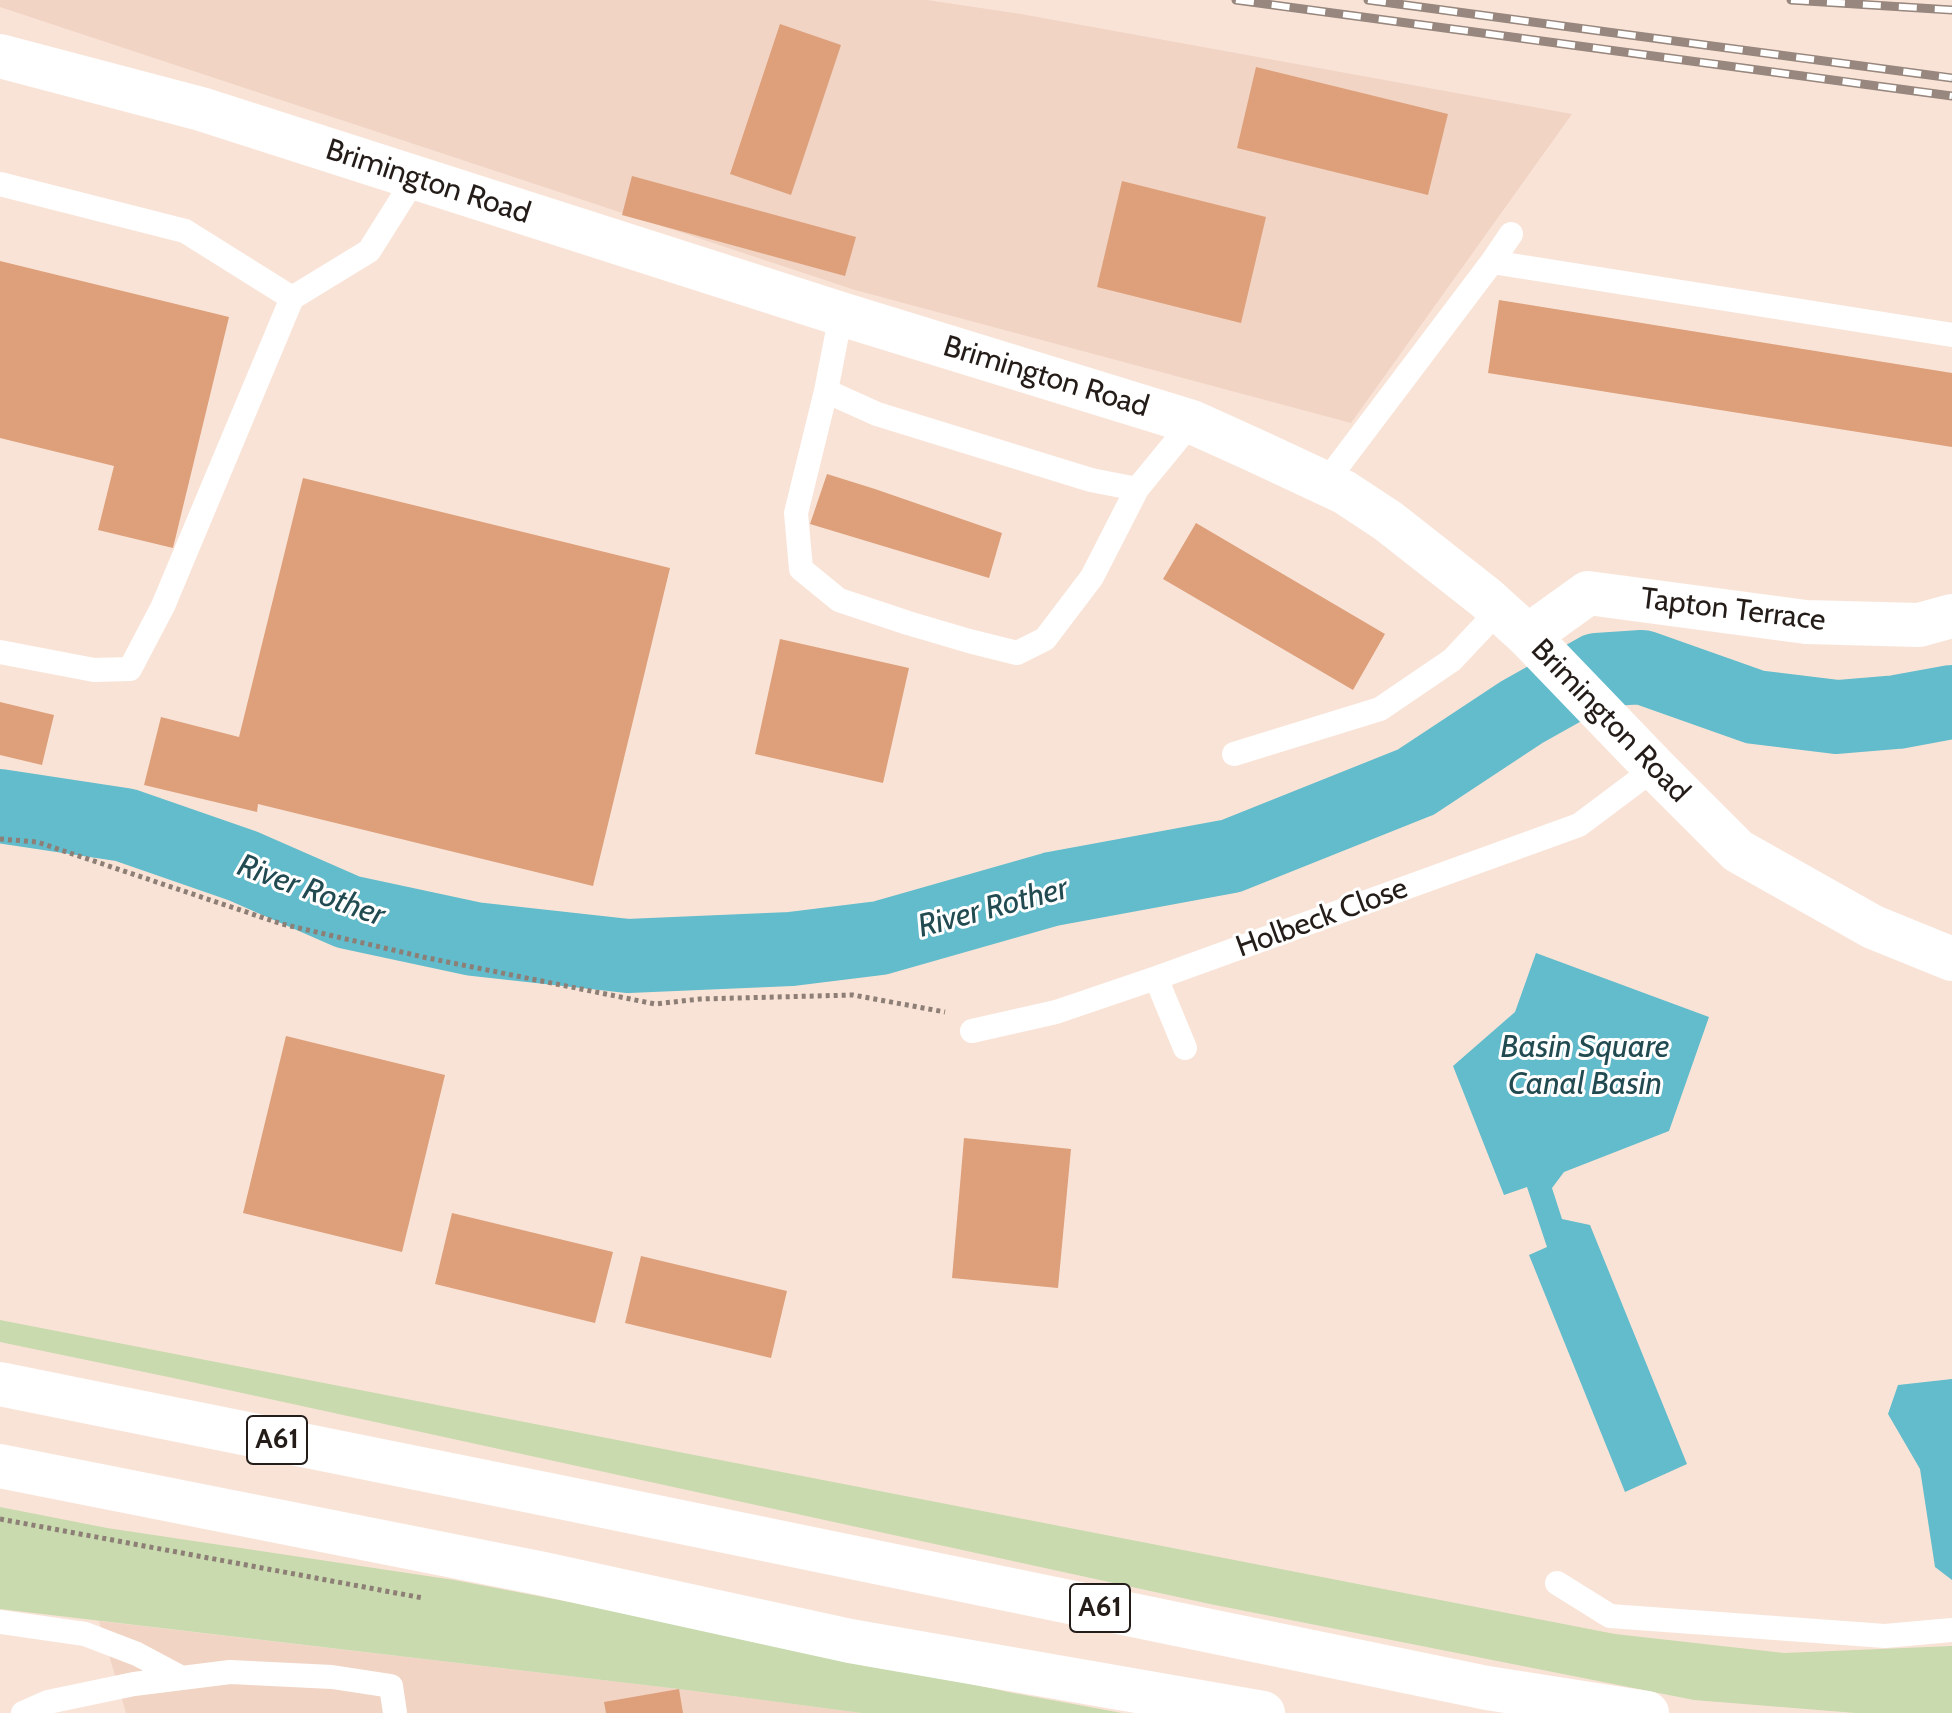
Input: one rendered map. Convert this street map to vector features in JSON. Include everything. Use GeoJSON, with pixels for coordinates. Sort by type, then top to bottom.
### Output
{"type":"FeatureCollection","features":[{"type":"Feature","properties":{"kind":"main road","name":"Brimington Road"},"geometry":{"type":"LineString","coordinates":[[0,56],[201,109],[841,314],[1192,422],[1325,483],[1388,521],[1514,623],[1738,851],[1873,927],[1952,959]]}},
{"type":"Feature","properties":{"kind":"main road","name":"Tapton Terrace"},"geometry":{"type":"LineString","coordinates":[[1514,623],[1588,593],[1806,622],[1919,625],[1952,616]]}},
{"type":"Feature","properties":{"kind":"main road","name":"A61"},"geometry":{"type":"LineString","coordinates":[[0,1384],[1487,1688],[1647,1713]]}},
{"type":"Feature","properties":{"kind":"main road"},"geometry":{"type":"LineString","coordinates":[[0,1466],[544,1574],[850,1641],[1263,1713]]}},
{"type":"Feature","properties":{"kind":"lane"},"geometry":{"type":"LineString","coordinates":[[0,652],[94,670],[130,669],[163,606],[292,298],[369,251],[415,178]]}},
{"type":"Feature","properties":{"kind":"lane"},"geometry":{"type":"LineString","coordinates":[[0,184],[185,231],[292,298]]}},
{"type":"Feature","properties":{"kind":"lane"},"geometry":{"type":"LineString","coordinates":[[1325,483],[1511,234]]}},
{"type":"Feature","properties":{"kind":"lane"},"geometry":{"type":"LineString","coordinates":[[1492,262],[1952,335]]}},
{"type":"Feature","properties":{"kind":"lane"},"geometry":{"type":"LineString","coordinates":[[841,314],[796,513],[801,569],[839,600],[908,623],[1017,653],[1045,639],[1092,577],[1137,489],[1192,422]]}},
{"type":"Feature","properties":{"kind":"lane"},"geometry":{"type":"LineString","coordinates":[[826,391],[877,414],[1091,480],[1137,489]]}},
{"type":"Feature","properties":{"kind":"lane"},"geometry":{"type":"LineString","coordinates":[[1234,754],[1380,709],[1514,623]]}},
{"type":"Feature","properties":{"kind":"lane","name":"Holbeck Close"},"geometry":{"type":"LineString","coordinates":[[972,1031],[1056,1012],[1579,825],[1655,768]]}},
{"type":"Feature","properties":{"kind":"lane"},"geometry":{"type":"LineString","coordinates":[[1156,978],[1185,1048]]}},
{"type":"Feature","properties":{"kind":"lane"},"geometry":{"type":"LineString","coordinates":[[1557,1583],[1610,1616],[1885,1636],[1952,1630]]}},
{"type":"Feature","properties":{"kind":"lane"},"geometry":{"type":"LineString","coordinates":[[0,1622],[85,1634],[137,1654],[182,1678]]}},
{"type":"Feature","properties":{"kind":"lane"},"geometry":{"type":"LineString","coordinates":[[23,1713],[48,1702],[134,1684],[230,1672],[332,1677],[391,1686],[395,1713]]}},
{"type":"Feature","properties":{"kind":"path"},"geometry":{"type":"LineString","coordinates":[[0,839],[37,842],[282,924],[423,957],[639,1001],[655,1004],[700,999],[853,995],[948,1013],[972,1031]]}},
{"type":"Feature","properties":{"kind":"shaded area"},"geometry":{"type":"Polygon","coordinates":[[[0,0],[927,0],[1021,14],[1572,114],[1351,423],[855,290],[0,7],[0,0]]]}},
{"type":"Feature","properties":{"kind":"shaded area"},"geometry":{"type":"Polygon","coordinates":[[[99,1621],[679,1689],[862,1713],[126,1713],[99,1621]]]}},
{"type":"Feature","properties":{"kind":"green space"},"geometry":{"type":"Polygon","coordinates":[[[0,1320],[1615,1634],[1784,1653],[1952,1646],[1952,1713],[1856,1713],[1694,1700],[1210,1604],[0,1342],[0,1320]]]}},
{"type":"Feature","properties":{"kind":"green space"},"geometry":{"type":"Polygon","coordinates":[[[0,1507],[107,1528],[454,1580],[774,1641],[1008,1692],[1122,1713],[862,1713],[0,1609],[0,1507]]]}},
{"type":"Feature","properties":{"kind":"water","name":"Basin Square Canal Basin"},"geometry":{"type":"Polygon","coordinates":[[[1536,953],[1709,1017],[1669,1131],[1564,1172],[1552,1188],[1562,1219],[1590,1225],[1687,1464],[1625,1492],[1529,1255],[1547,1247],[1527,1187],[1504,1195],[1453,1066],[1515,1012],[1536,953]]]}},
{"type":"Feature","properties":{"kind":"water"},"geometry":{"type":"Polygon","coordinates":[[[1952,1379],[1952,1580],[1935,1567],[1920,1469],[1888,1414],[1898,1385],[1952,1379]]]}},
{"type":"Feature","properties":{"kind":"building"},"geometry":{"type":"Polygon","coordinates":[[[780,24],[841,45],[791,195],[730,174],[780,24]]]}},
{"type":"Feature","properties":{"kind":"building"},"geometry":{"type":"Polygon","coordinates":[[[1256,67],[1448,114],[1428,195],[1237,148],[1256,67]]]}},
{"type":"Feature","properties":{"kind":"building"},"geometry":{"type":"Polygon","coordinates":[[[632,176],[856,237],[845,276],[622,215],[632,176]]]}},
{"type":"Feature","properties":{"kind":"building"},"geometry":{"type":"Polygon","coordinates":[[[1122,181],[1266,217],[1241,323],[1097,287],[1122,181]]]}},
{"type":"Feature","properties":{"kind":"building"},"geometry":{"type":"Polygon","coordinates":[[[0,261],[229,317],[173,548],[98,530],[114,466],[0,438],[0,261]]]}},
{"type":"Feature","properties":{"kind":"building"},"geometry":{"type":"Polygon","coordinates":[[[1499,300],[1952,373],[1952,447],[1488,373],[1499,300]]]}},
{"type":"Feature","properties":{"kind":"building"},"geometry":{"type":"Polygon","coordinates":[[[827,474],[1002,533],[989,578],[810,524],[827,474]]]}},
{"type":"Feature","properties":{"kind":"building"},"geometry":{"type":"Polygon","coordinates":[[[303,478],[670,568],[593,886],[258,804],[257,812],[144,785],[161,717],[239,737],[303,478]]]}},
{"type":"Feature","properties":{"kind":"building"},"geometry":{"type":"Polygon","coordinates":[[[1196,523],[1385,634],[1353,690],[1163,579],[1196,523]]]}},
{"type":"Feature","properties":{"kind":"building"},"geometry":{"type":"Polygon","coordinates":[[[780,639],[909,668],[883,783],[755,754],[780,639]]]}},
{"type":"Feature","properties":{"kind":"building"},"geometry":{"type":"Polygon","coordinates":[[[0,702],[54,715],[42,765],[0,755],[0,702]]]}},
{"type":"Feature","properties":{"kind":"building"},"geometry":{"type":"Polygon","coordinates":[[[286,1036],[445,1075],[402,1252],[243,1213],[286,1036]]]}},
{"type":"Feature","properties":{"kind":"building"},"geometry":{"type":"Polygon","coordinates":[[[964,1138],[1071,1149],[1058,1288],[952,1278],[964,1138]]]}},
{"type":"Feature","properties":{"kind":"building"},"geometry":{"type":"Polygon","coordinates":[[[452,1213],[613,1252],[595,1323],[435,1284],[452,1213]]]}},
{"type":"Feature","properties":{"kind":"building"},"geometry":{"type":"Polygon","coordinates":[[[641,1256],[787,1291],[771,1358],[625,1323],[641,1256]]]}},
{"type":"Feature","properties":{"kind":"building"},"geometry":{"type":"Polygon","coordinates":[[[679,1689],[683,1713],[606,1713],[604,1702],[679,1689]]]}},
{"type":"Feature","properties":{"kind":"waterway","name":"River Rother"},"geometry":{"type":"LineString","coordinates":[[0,806],[125,825],[243,866],[348,912],[474,939],[628,956],[791,949],[880,938],[1052,889],[1231,856],[1416,782],[1522,712],[1597,670],[1642,667],[1755,707],[1837,717],[1897,712],[1952,702]]}},
{"type":"Feature","properties":{"kind":"railway"},"geometry":{"type":"LineString","coordinates":[[1236,0],[1952,96]]}},
{"type":"Feature","properties":{"kind":"railway"},"geometry":{"type":"LineString","coordinates":[[1368,0],[1952,78]]}},
{"type":"Feature","properties":{"kind":"railway"},"geometry":{"type":"LineString","coordinates":[[1791,0],[1952,10]]}}]}
